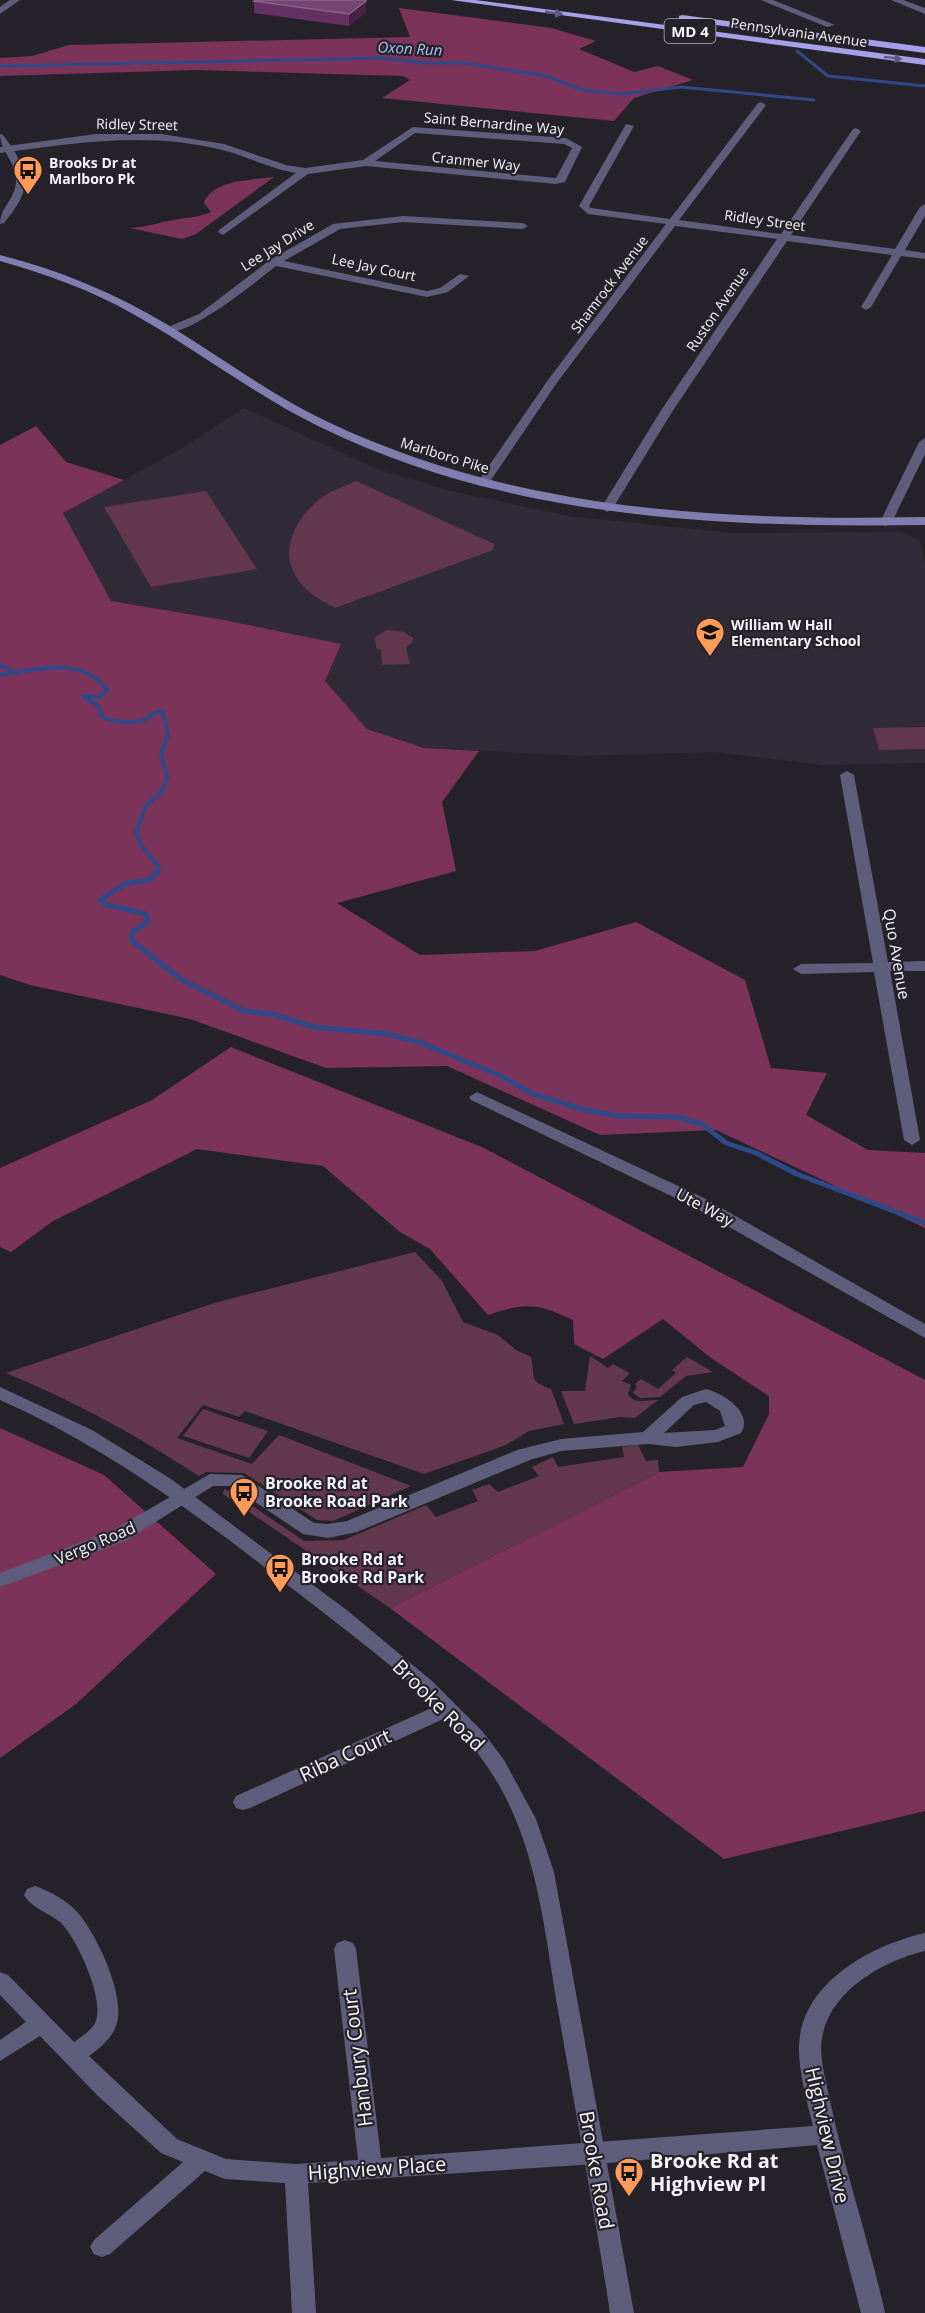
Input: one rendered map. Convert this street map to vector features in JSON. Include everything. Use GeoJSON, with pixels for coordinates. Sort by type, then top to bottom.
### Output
{"type":"FeatureCollection","features":[{"type":"Feature","properties":{"kind":"highway","name":"Pennsylvania Avenue"},"geometry":{"type":"LineString","coordinates":[[455,0],[925,62]]}},
{"type":"Feature","properties":{"kind":"highway","name":"Pennsylvania Avenue"},"geometry":{"type":"LineString","coordinates":[[674,17],[925,50]]}},
{"type":"Feature","properties":{"kind":"main road","name":"Marlboro Pike"},"geometry":{"type":"LineString","coordinates":[[0,258],[84,286],[166,330],[286,404],[343,434],[399,457],[483,483],[608,508],[742,521],[925,521]]}},
{"type":"Feature","properties":{"kind":"street"},"geometry":{"type":"LineString","coordinates":[[0,11],[16,0]]}},
{"type":"Feature","properties":{"kind":"street"},"geometry":{"type":"LineString","coordinates":[[765,0],[830,25]]}},
{"type":"Feature","properties":{"kind":"street"},"geometry":{"type":"LineString","coordinates":[[895,0],[925,11]]}},
{"type":"Feature","properties":{"kind":"street","name":"Shamrock Avenue"},"geometry":{"type":"LineString","coordinates":[[483,483],[552,382],[761,105]]}},
{"type":"Feature","properties":{"kind":"street","name":"Ridley Street"},"geometry":{"type":"LineString","coordinates":[[629,126],[584,208],[600,213],[925,256]]}},
{"type":"Feature","properties":{"kind":"street","name":"Saint Bernardine Way"},"geometry":{"type":"LineString","coordinates":[[366,163],[413,130],[421,129],[568,142],[577,147],[570,160]]}},
{"type":"Feature","properties":{"kind":"street","name":"Ruston Avenue"},"geometry":{"type":"LineString","coordinates":[[608,508],[666,412],[856,131]]}},
{"type":"Feature","properties":{"kind":"street"},"geometry":{"type":"LineString","coordinates":[[0,137],[24,180],[17,200],[0,221]]}},
{"type":"Feature","properties":{"kind":"street","name":"Ridley Street"},"geometry":{"type":"LineString","coordinates":[[5,149],[96,137],[162,137],[225,147],[278,166],[305,171]]}},
{"type":"Feature","properties":{"kind":"street","name":"Cranmer Way"},"geometry":{"type":"LineString","coordinates":[[366,163],[555,181],[561,180],[570,160]]}},
{"type":"Feature","properties":{"kind":"street"},"geometry":{"type":"LineString","coordinates":[[223,232],[305,171],[366,163]]}},
{"type":"Feature","properties":{"kind":"street"},"geometry":{"type":"LineString","coordinates":[[866,307],[925,207]]}},
{"type":"Feature","properties":{"kind":"street","name":"Lee Jay Drive"},"geometry":{"type":"LineString","coordinates":[[166,330],[208,313],[274,262],[328,230],[350,223],[403,219],[523,226]]}},
{"type":"Feature","properties":{"kind":"street","name":"Lee Jay Court"},"geometry":{"type":"LineString","coordinates":[[274,262],[427,294],[444,290],[464,276]]}},
{"type":"Feature","properties":{"kind":"street"},"geometry":{"type":"LineString","coordinates":[[886,522],[925,442]]}},
{"type":"Feature","properties":{"kind":"street","name":"Quo Avenue"},"geometry":{"type":"LineString","coordinates":[[847,774],[912,1140]]}},
{"type":"Feature","properties":{"kind":"street"},"geometry":{"type":"LineString","coordinates":[[801,969],[925,966]]}},
{"type":"Feature","properties":{"kind":"street","name":"Ute Way"},"geometry":{"type":"LineString","coordinates":[[477,1097],[698,1202],[925,1332]]}},
{"type":"Feature","properties":{"kind":"street","name":"Brooke Road"},"geometry":{"type":"LineString","coordinates":[[0,1393],[41,1410],[93,1437],[184,1495],[357,1629],[447,1709],[486,1750],[500,1769],[514,1792],[543,1864],[596,2154],[622,2313]]}},
{"type":"Feature","properties":{"kind":"street","name":"Vergo Road"},"geometry":{"type":"LineString","coordinates":[[0,1580],[118,1536],[210,1480],[235,1480],[310,1529],[328,1531],[350,1527],[524,1455],[561,1445],[648,1438]]}},
{"type":"Feature","properties":{"kind":"street","name":"Riba Court"},"geometry":{"type":"LineString","coordinates":[[243,1802],[447,1709]]}},
{"type":"Feature","properties":{"kind":"street"},"geometry":{"type":"LineString","coordinates":[[35,1895],[60,1910],[77,1928],[95,1962],[108,2009],[105,2027],[73,2056]]}},
{"type":"Feature","properties":{"kind":"street","name":"Highview Drive"},"geometry":{"type":"LineString","coordinates":[[873,2313],[824,2135],[811,2060],[813,2028],[833,1996],[861,1969],[898,1950],[925,1942]]}},
{"type":"Feature","properties":{"kind":"street","name":"Hanbury Court"},"geometry":{"type":"LineString","coordinates":[[345,1949],[370,2167]]}},
{"type":"Feature","properties":{"kind":"street","name":"Highview Place"},"geometry":{"type":"LineString","coordinates":[[0,1981],[73,2056],[162,2140],[201,2161],[225,2169],[296,2174],[370,2167],[596,2154],[824,2135]]}},
{"type":"Feature","properties":{"kind":"street"},"geometry":{"type":"LineString","coordinates":[[0,2052],[41,2023]]}},
{"type":"Feature","properties":{"kind":"street"},"geometry":{"type":"LineString","coordinates":[[102,2247],[201,2161]]}},
{"type":"Feature","properties":{"kind":"street"},"geometry":{"type":"LineString","coordinates":[[296,2174],[304,2313]]}},
{"type":"Feature","properties":{"kind":"shaded area"},"geometry":{"type":"Polygon","coordinates":[[[399,8],[551,28],[596,41],[579,49],[634,72],[658,66],[693,80],[634,98],[614,121],[382,98],[410,80],[403,76],[196,70],[0,76],[0,58],[32,56],[69,45],[410,37],[399,8]]]}},
{"type":"Feature","properties":{"kind":"shaded area"},"geometry":{"type":"Polygon","coordinates":[[[274,177],[196,234],[182,239],[130,228],[195,217],[211,212],[204,203],[215,189],[234,182],[274,177]]]}},
{"type":"Feature","properties":{"kind":"shaded area"},"geometry":{"type":"Polygon","coordinates":[[[244,408],[373,467],[442,489],[568,516],[731,533],[899,532],[920,540],[925,564],[925,763],[823,765],[714,752],[582,756],[424,748],[367,729],[325,681],[340,644],[224,620],[111,601],[62,513],[179,450],[244,408]]]}},
{"type":"Feature","properties":{"kind":"shaded area"},"geometry":{"type":"Polygon","coordinates":[[[36,426],[66,462],[124,480],[63,513],[111,601],[224,620],[341,644],[325,681],[367,729],[424,748],[479,751],[442,802],[456,871],[337,903],[420,955],[535,951],[636,922],[745,980],[771,1068],[827,1073],[806,1115],[868,1150],[925,1153],[925,1228],[716,1130],[600,1135],[447,1066],[326,1068],[190,1019],[30,985],[0,975],[0,445],[36,426]]]}},
{"type":"Feature","properties":{"kind":"shaded area"},"geometry":{"type":"Polygon","coordinates":[[[356,481],[494,544],[493,550],[335,608],[300,583],[293,572],[289,548],[297,524],[315,503],[356,481]]]}},
{"type":"Feature","properties":{"kind":"shaded area"},"geometry":{"type":"Polygon","coordinates":[[[206,491],[257,569],[151,587],[104,507],[206,491]]]}},
{"type":"Feature","properties":{"kind":"shaded area"},"geometry":{"type":"Polygon","coordinates":[[[387,630],[404,632],[413,638],[412,643],[406,648],[410,664],[382,665],[381,650],[376,648],[375,637],[387,630]]]}},
{"type":"Feature","properties":{"kind":"shaded area"},"geometry":{"type":"Polygon","coordinates":[[[925,727],[925,749],[879,750],[873,728],[925,727]]]}},
{"type":"Feature","properties":{"kind":"shaded area"},"geometry":{"type":"Polygon","coordinates":[[[231,1047],[484,1148],[925,1380],[925,1811],[724,1859],[390,1608],[659,1472],[743,1467],[769,1414],[769,1396],[711,1358],[663,1319],[603,1359],[574,1344],[573,1320],[550,1310],[522,1306],[488,1315],[430,1249],[400,1232],[323,1166],[197,1149],[53,1221],[11,1252],[0,1247],[0,1168],[152,1100],[231,1047]]]}},
{"type":"Feature","properties":{"kind":"shaded area"},"geometry":{"type":"Polygon","coordinates":[[[415,1252],[442,1281],[463,1322],[498,1335],[516,1350],[531,1357],[534,1378],[538,1383],[551,1389],[564,1424],[529,1431],[506,1445],[424,1474],[245,1411],[239,1417],[203,1405],[177,1438],[252,1464],[279,1435],[411,1486],[333,1521],[317,1520],[244,1473],[206,1472],[199,1476],[105,1420],[6,1373],[214,1303],[415,1252]]]}},
{"type":"Feature","properties":{"kind":"shaded area"},"geometry":{"type":"Polygon","coordinates":[[[590,1356],[608,1368],[613,1364],[630,1373],[622,1381],[631,1385],[628,1394],[634,1400],[658,1400],[635,1418],[620,1417],[574,1424],[561,1391],[585,1391],[590,1356]]]}},
{"type":"Feature","properties":{"kind":"shaded area"},"geometry":{"type":"Polygon","coordinates":[[[687,1357],[713,1372],[686,1376],[660,1397],[640,1398],[633,1393],[637,1386],[635,1384],[641,1379],[658,1389],[676,1373],[672,1370],[687,1357]]]}},
{"type":"Feature","properties":{"kind":"shaded area"},"geometry":{"type":"Polygon","coordinates":[[[203,1409],[268,1431],[249,1458],[183,1436],[203,1409]]]}},
{"type":"Feature","properties":{"kind":"shaded area"},"geometry":{"type":"Polygon","coordinates":[[[0,1428],[104,1475],[216,1574],[76,1704],[0,1758],[0,1428]]]}},
{"type":"Feature","properties":{"kind":"shaded area"},"geometry":{"type":"Polygon","coordinates":[[[638,1445],[646,1461],[658,1460],[659,1472],[390,1608],[223,1494],[224,1489],[235,1494],[304,1541],[344,1540],[426,1505],[436,1517],[478,1501],[472,1490],[489,1484],[498,1492],[539,1476],[532,1467],[553,1457],[558,1467],[624,1457],[622,1447],[638,1445]]]}},
{"type":"Feature","properties":{"kind":"building"},"geometry":{"type":"Polygon","coordinates":[[[254,1],[366,1],[349,14],[254,1]]]}},
{"type":"Feature","properties":{"kind":"waterway","name":"Oxon Run"},"geometry":{"type":"LineString","coordinates":[[797,51],[828,76],[925,86]]}},
{"type":"Feature","properties":{"kind":"waterway","name":"Oxon Run"},"geometry":{"type":"LineString","coordinates":[[0,66],[383,58],[425,63],[464,63],[547,76],[582,90],[622,94],[681,87],[814,100]]}},
{"type":"Feature","properties":{"kind":"waterway"},"geometry":{"type":"LineString","coordinates":[[0,665],[16,672]]}},
{"type":"Feature","properties":{"kind":"waterway"},"geometry":{"type":"LineString","coordinates":[[16,672],[44,668],[85,672],[97,679],[107,690],[100,697],[83,696],[98,706],[102,717],[135,722],[163,712],[168,735],[161,754],[167,777],[162,791],[146,806],[136,832],[141,845],[159,867],[157,873]]}},
{"type":"Feature","properties":{"kind":"waterway"},"geometry":{"type":"LineString","coordinates":[[0,675],[16,672]]}},
{"type":"Feature","properties":{"kind":"waterway"},"geometry":{"type":"LineString","coordinates":[[157,871],[151,879],[125,884],[101,899],[104,904],[146,914],[148,921],[132,933],[132,941],[182,980],[244,1011],[272,1014],[314,1027],[387,1034],[419,1042],[501,1076],[533,1094],[581,1109],[618,1116],[676,1117],[702,1124],[726,1143],[756,1153],[797,1174],[925,1223]]}},
{"type":"Feature","properties":{"kind":"place","name":"Brooks Dr at Marlboro Pk"},"geometry":{"type":"Point","coordinates":[28,196]}},
{"type":"Feature","properties":{"kind":"place","name":"William W Hall Elementary School"},"geometry":{"type":"Point","coordinates":[710,658]}},
{"type":"Feature","properties":{"kind":"place","name":"Brooke Rd at Brooke Road Park"},"geometry":{"type":"Point","coordinates":[244,1518]}},
{"type":"Feature","properties":{"kind":"place","name":"Brooke Rd at Brooke Rd Park"},"geometry":{"type":"Point","coordinates":[280,1594]}},
{"type":"Feature","properties":{"kind":"place","name":"Brooke Rd at Highview Pl"},"geometry":{"type":"Point","coordinates":[629,2198]}}]}
